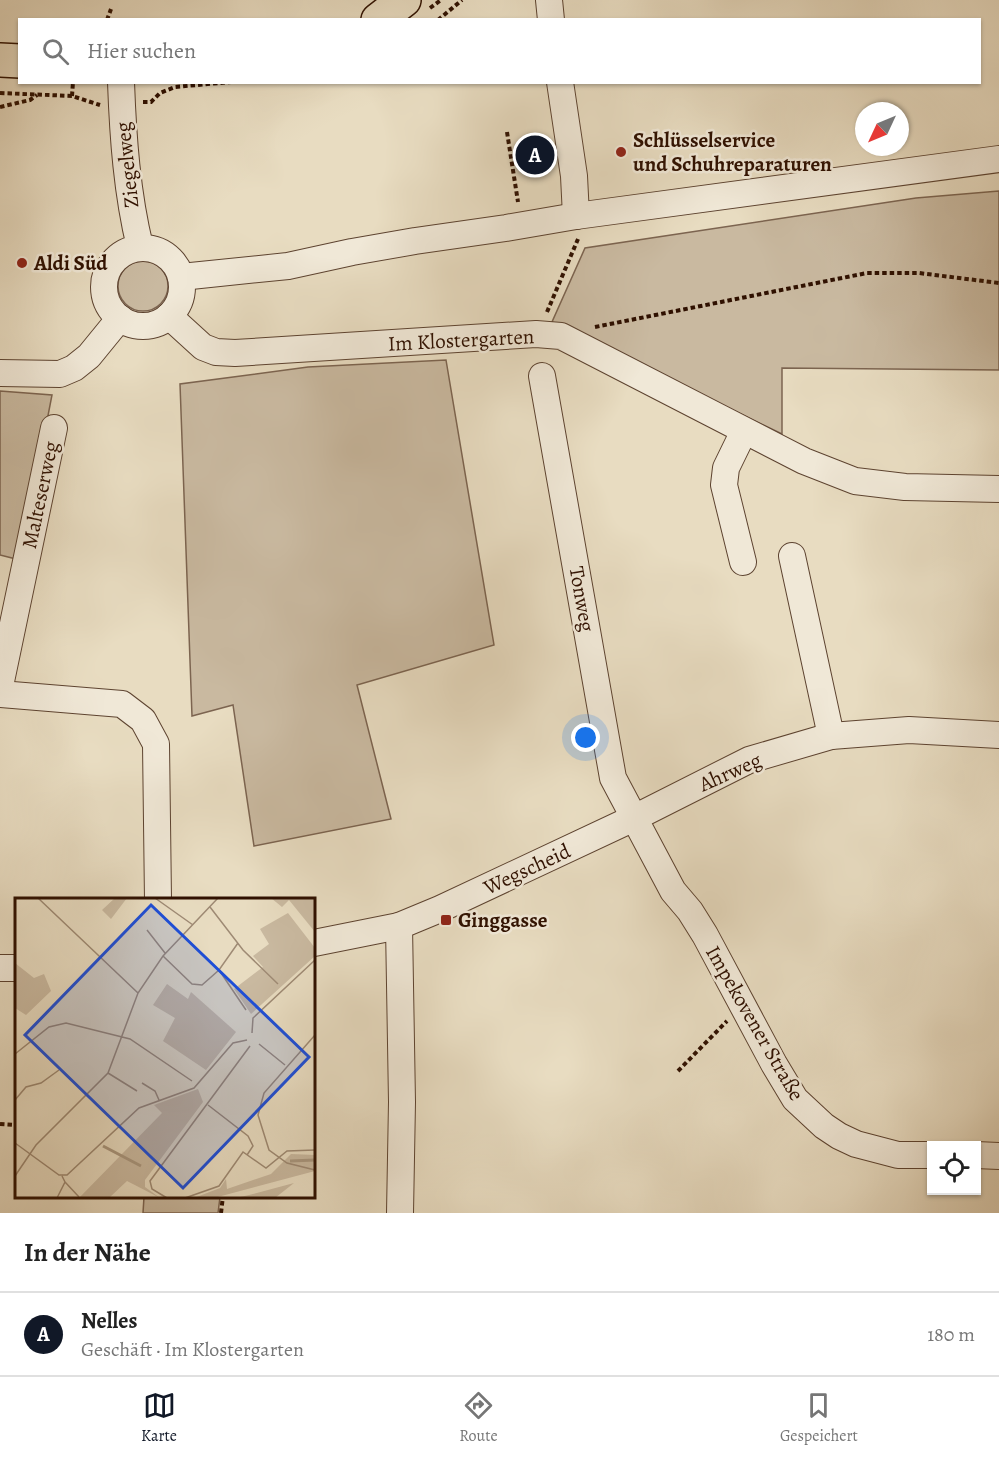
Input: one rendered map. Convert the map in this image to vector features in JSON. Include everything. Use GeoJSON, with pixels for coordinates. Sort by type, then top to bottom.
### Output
{"type":"FeatureCollection","features":[{"type":"Feature","properties":{"kind":"main road"},"geometry":{"type":"LineString","coordinates":[[381,18],[404,0]]}},
{"type":"Feature","properties":{"kind":"main road"},"geometry":{"type":"LineString","coordinates":[[0,60],[18,61]]}},
{"type":"Feature","properties":{"kind":"street"},"geometry":{"type":"LineString","coordinates":[[549,0],[551,18]]}},
{"type":"Feature","properties":{"kind":"street","name":"Ziegelweg"},"geometry":{"type":"LineString","coordinates":[[121,84],[124,145],[133,219],[140,247]]}},
{"type":"Feature","properties":{"kind":"street"},"geometry":{"type":"LineString","coordinates":[[560,84],[574,176],[577,227]]}},
{"type":"Feature","properties":{"kind":"street"},"geometry":{"type":"LineString","coordinates":[[181,277],[288,266],[415,241],[521,226],[577,227],[999,159]]}},
{"type":"Feature","properties":{"kind":"street"},"geometry":{"type":"LineString","coordinates":[[140,247],[158,250],[165,254],[177,267],[181,277],[180,301],[169,316],[157,323],[143,326],[126,322],[110,308],[106,300],[105,278],[111,263],[118,256],[132,249],[140,247]]}},
{"type":"Feature","properties":{"kind":"street","name":"Im Klostergarten"},"geometry":{"type":"LineString","coordinates":[[169,316],[203,347],[216,352],[235,353],[536,334],[561,336],[804,462],[855,481],[905,487],[999,489]]}},
{"type":"Feature","properties":{"kind":"street"},"geometry":{"type":"LineString","coordinates":[[0,373],[60,374],[74,368],[89,356],[120,318]]}},
{"type":"Feature","properties":{"kind":"street","name":"Tonweg"},"geometry":{"type":"LineString","coordinates":[[542,376],[613,778],[634,818]]}},
{"type":"Feature","properties":{"kind":"street","name":"Malteserweg"},"geometry":{"type":"LineString","coordinates":[[0,686],[54,428]]}},
{"type":"Feature","properties":{"kind":"street"},"geometry":{"type":"LineString","coordinates":[[743,562],[724,485],[726,468],[744,431]]}},
{"type":"Feature","properties":{"kind":"street"},"geometry":{"type":"LineString","coordinates":[[792,556],[831,735]]}},
{"type":"Feature","properties":{"kind":"street"},"geometry":{"type":"LineString","coordinates":[[0,694],[122,704],[143,720],[156,744],[158,898]]}},
{"type":"Feature","properties":{"kind":"street","name":"Ahrweg"},"geometry":{"type":"LineString","coordinates":[[634,818],[748,760],[831,735],[909,730],[999,735]]}},
{"type":"Feature","properties":{"kind":"street","name":"Wegscheid"},"geometry":{"type":"LineString","coordinates":[[315,943],[399,926],[478,892],[634,818]]}},
{"type":"Feature","properties":{"kind":"street","name":"Impekovener Straße"},"geometry":{"type":"LineString","coordinates":[[634,818],[673,891],[690,911],[705,935],[795,1099],[824,1126],[856,1144],[898,1155],[927,1155]]}},
{"type":"Feature","properties":{"kind":"street"},"geometry":{"type":"LineString","coordinates":[[399,926],[402,1102],[400,1213]]}},
{"type":"Feature","properties":{"kind":"street"},"geometry":{"type":"LineString","coordinates":[[981,1155],[999,1156]]}},
{"type":"Feature","properties":{"kind":"path"},"geometry":{"type":"LineString","coordinates":[[440,18],[462,0]]}},
{"type":"Feature","properties":{"kind":"path"},"geometry":{"type":"LineString","coordinates":[[108,18],[111,9]]}},
{"type":"Feature","properties":{"kind":"path"},"geometry":{"type":"LineString","coordinates":[[72,96],[73,84]]}},
{"type":"Feature","properties":{"kind":"path"},"geometry":{"type":"LineString","coordinates":[[0,107],[30,100],[38,94]]}},
{"type":"Feature","properties":{"kind":"path"},"geometry":{"type":"LineString","coordinates":[[507,132],[521,226]]}},
{"type":"Feature","properties":{"kind":"path"},"geometry":{"type":"LineString","coordinates":[[546,315],[577,227]]}},
{"type":"Feature","properties":{"kind":"path"},"geometry":{"type":"LineString","coordinates":[[561,336],[867,273],[919,273],[999,283]]}},
{"type":"Feature","properties":{"kind":"path"},"geometry":{"type":"LineString","coordinates":[[678,1071],[742,1006]]}},
{"type":"Feature","properties":{"kind":"path"},"geometry":{"type":"LineString","coordinates":[[0,1124],[15,1125]]}},
{"type":"Feature","properties":{"kind":"path"},"geometry":{"type":"LineString","coordinates":[[221,1213],[223,1198]]}},
{"type":"Feature","properties":{"kind":"shaded area"},"geometry":{"type":"Polygon","coordinates":[[[999,191],[999,370],[782,368],[782,434],[552,322],[585,248],[916,198],[999,191]]]}},
{"type":"Feature","properties":{"kind":"shaded area"},"geometry":{"type":"Polygon","coordinates":[[[143,261],[157,265],[164,272],[168,286],[164,300],[157,307],[143,311],[129,307],[122,300],[118,286],[122,272],[129,265],[143,261]]]}},
{"type":"Feature","properties":{"kind":"shaded area"},"geometry":{"type":"Polygon","coordinates":[[[446,360],[494,645],[357,685],[391,819],[254,846],[233,705],[192,716],[180,384],[308,367],[446,360]]]}},
{"type":"Feature","properties":{"kind":"shaded area"},"geometry":{"type":"Polygon","coordinates":[[[0,391],[52,395],[20,560],[0,555],[0,391]]]}},
{"type":"Feature","properties":{"kind":"shaded area"},"geometry":{"type":"Polygon","coordinates":[[[144,1198],[220,1198],[218,1213],[143,1213],[144,1198]]]}},
{"type":"Feature","properties":{"kind":"place","name":"Schlüsselservice und Schuhreparaturen"},"geometry":{"type":"Point","coordinates":[621,152]}},
{"type":"Feature","properties":{"kind":"place","name":"Nelles"},"geometry":{"type":"Point","coordinates":[535,155]}},
{"type":"Feature","properties":{"kind":"place","name":"Aldi Süd"},"geometry":{"type":"Point","coordinates":[22,263]}},
{"type":"Feature","properties":{"kind":"place","name":"Ginggasse"},"geometry":{"type":"Point","coordinates":[446,920]}}]}
